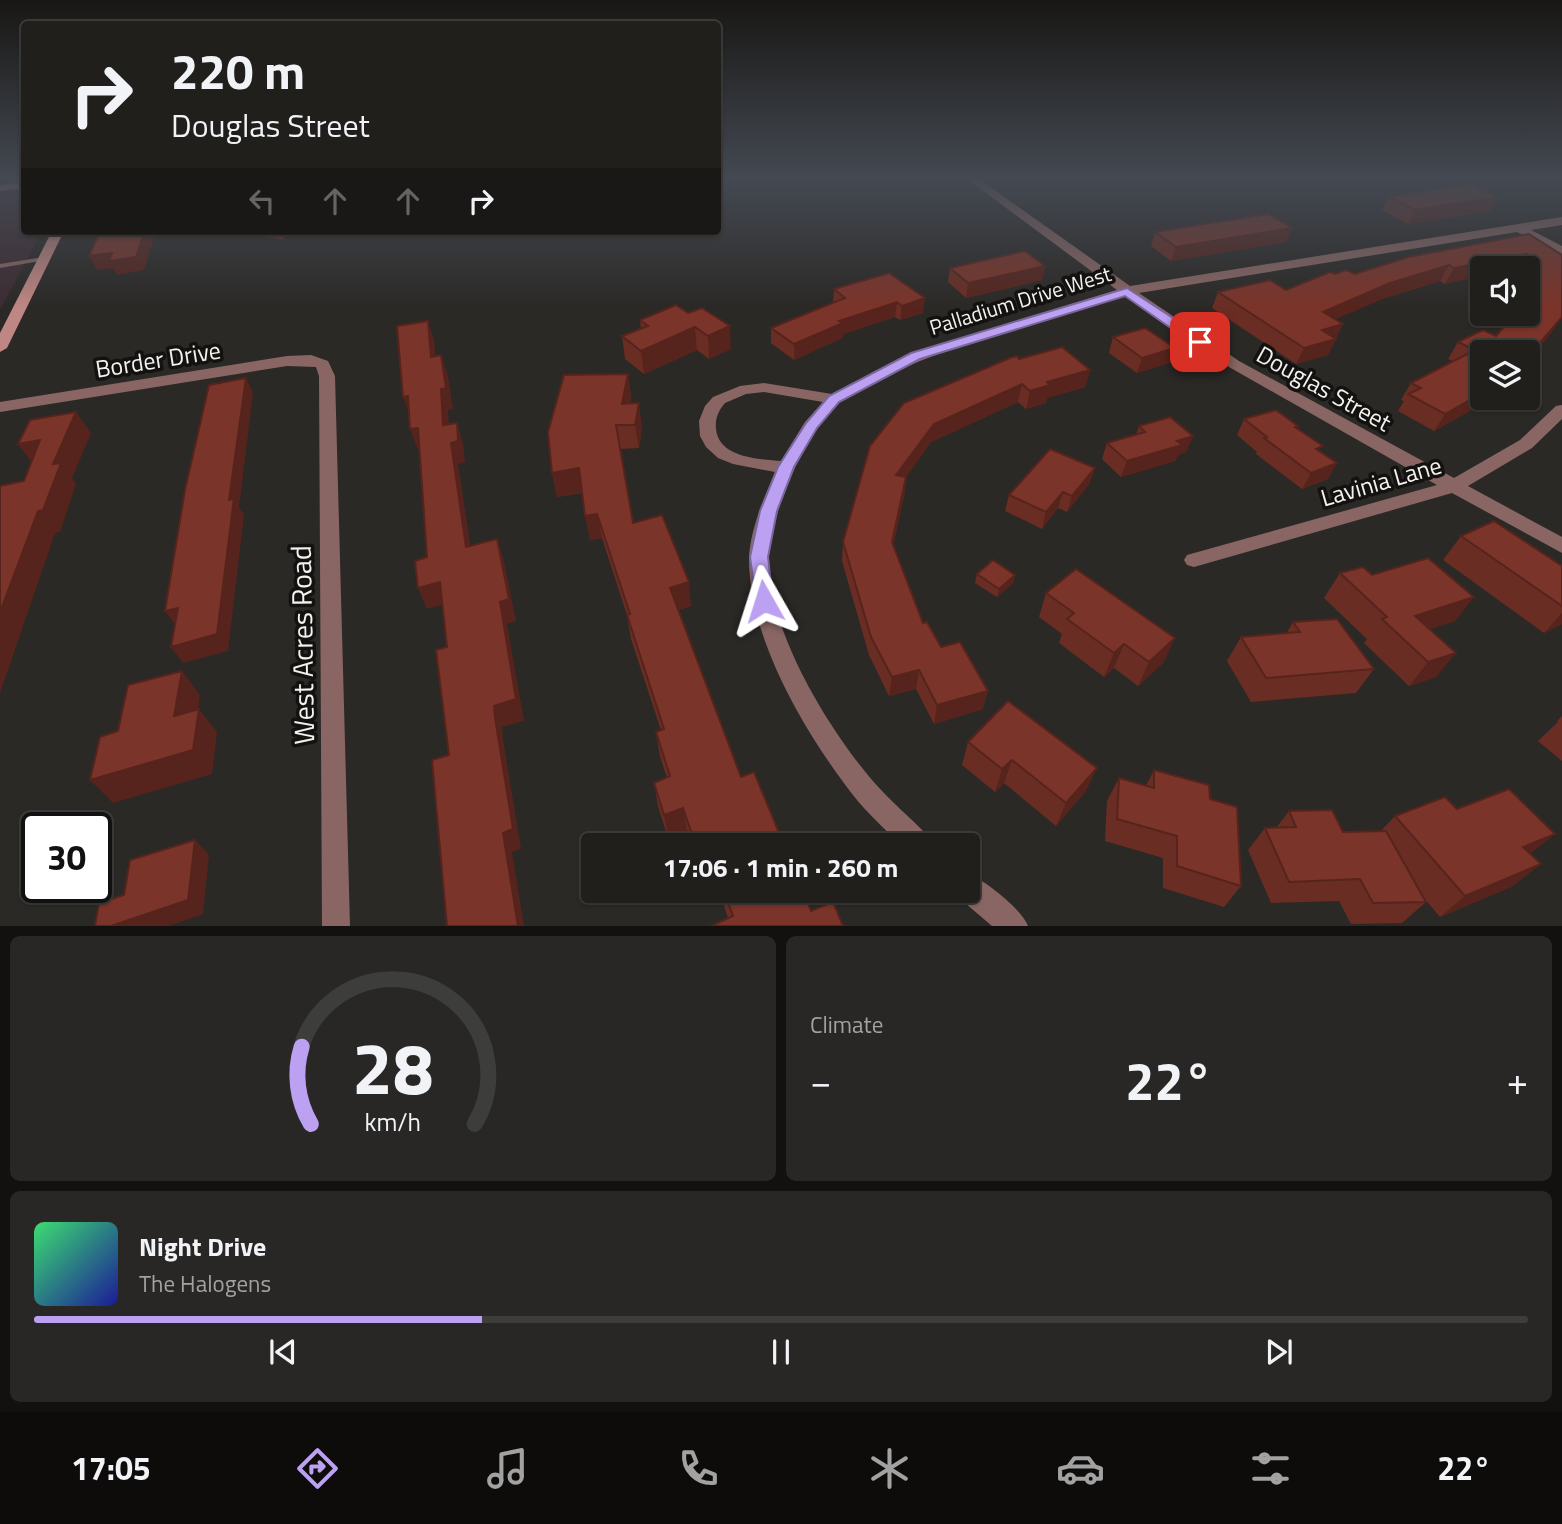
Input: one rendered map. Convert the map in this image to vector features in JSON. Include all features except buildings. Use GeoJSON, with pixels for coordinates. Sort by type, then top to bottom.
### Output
{"type":"FeatureCollection","features":[{"type":"Feature","properties":{"kind":"street","name":"Douglas Street"},"geometry":{"type":"LineString","coordinates":[[1032,222],[1234,364],[1562,546]]}},
{"type":"Feature","properties":{"kind":"street","name":"Palladium Drive West"},"geometry":{"type":"LineString","coordinates":[[908,833],[856,778],[813,717],[781,653],[764,601],[759,557],[768,511],[786,467],[811,426],[834,399],[916,356],[1127,291],[1555,222]]}},
{"type":"Feature","properties":{"kind":"street"},"geometry":{"type":"LineString","coordinates":[[1519,228],[1562,251]]}},
{"type":"Feature","properties":{"kind":"street"},"geometry":{"type":"LineString","coordinates":[[0,348],[56,235]]}},
{"type":"Feature","properties":{"kind":"street","name":"Border Drive"},"geometry":{"type":"LineString","coordinates":[[0,407],[287,361],[311,360],[323,364]]}},
{"type":"Feature","properties":{"kind":"street","name":"West Acres Road"},"geometry":{"type":"LineString","coordinates":[[323,364],[328,390],[337,926]]}},
{"type":"Feature","properties":{"kind":"street"},"geometry":{"type":"LineString","coordinates":[[786,467],[748,464],[721,453],[707,435],[708,415],[719,399],[752,388],[783,388],[834,399]]}},
{"type":"Feature","properties":{"kind":"street","name":"Lavinia Lane"},"geometry":{"type":"LineString","coordinates":[[1195,560],[1455,486],[1525,444],[1562,410]]}},
{"type":"Feature","properties":{"kind":"street"},"geometry":{"type":"LineString","coordinates":[[980,897],[1014,926]]}},
{"type":"Feature","properties":{"kind":"lane"},"geometry":{"type":"LineString","coordinates":[[0,266],[42,262]]}},
{"type":"Feature","properties":{"kind":"lane"},"geometry":{"type":"LineString","coordinates":[[0,272],[42,262]]}},
{"type":"Feature","properties":{"kind":"shaded area"},"geometry":{"type":"Polygon","coordinates":[[[0,222],[21,222],[21,235],[40,235],[0,310],[0,222]]]}},
{"type":"Feature","properties":{"kind":"route"},"geometry":{"type":"LineString","coordinates":[[764,601],[759,557],[768,511],[786,467],[811,426],[834,399],[916,356],[1127,291],[1200,342]]}}]}
